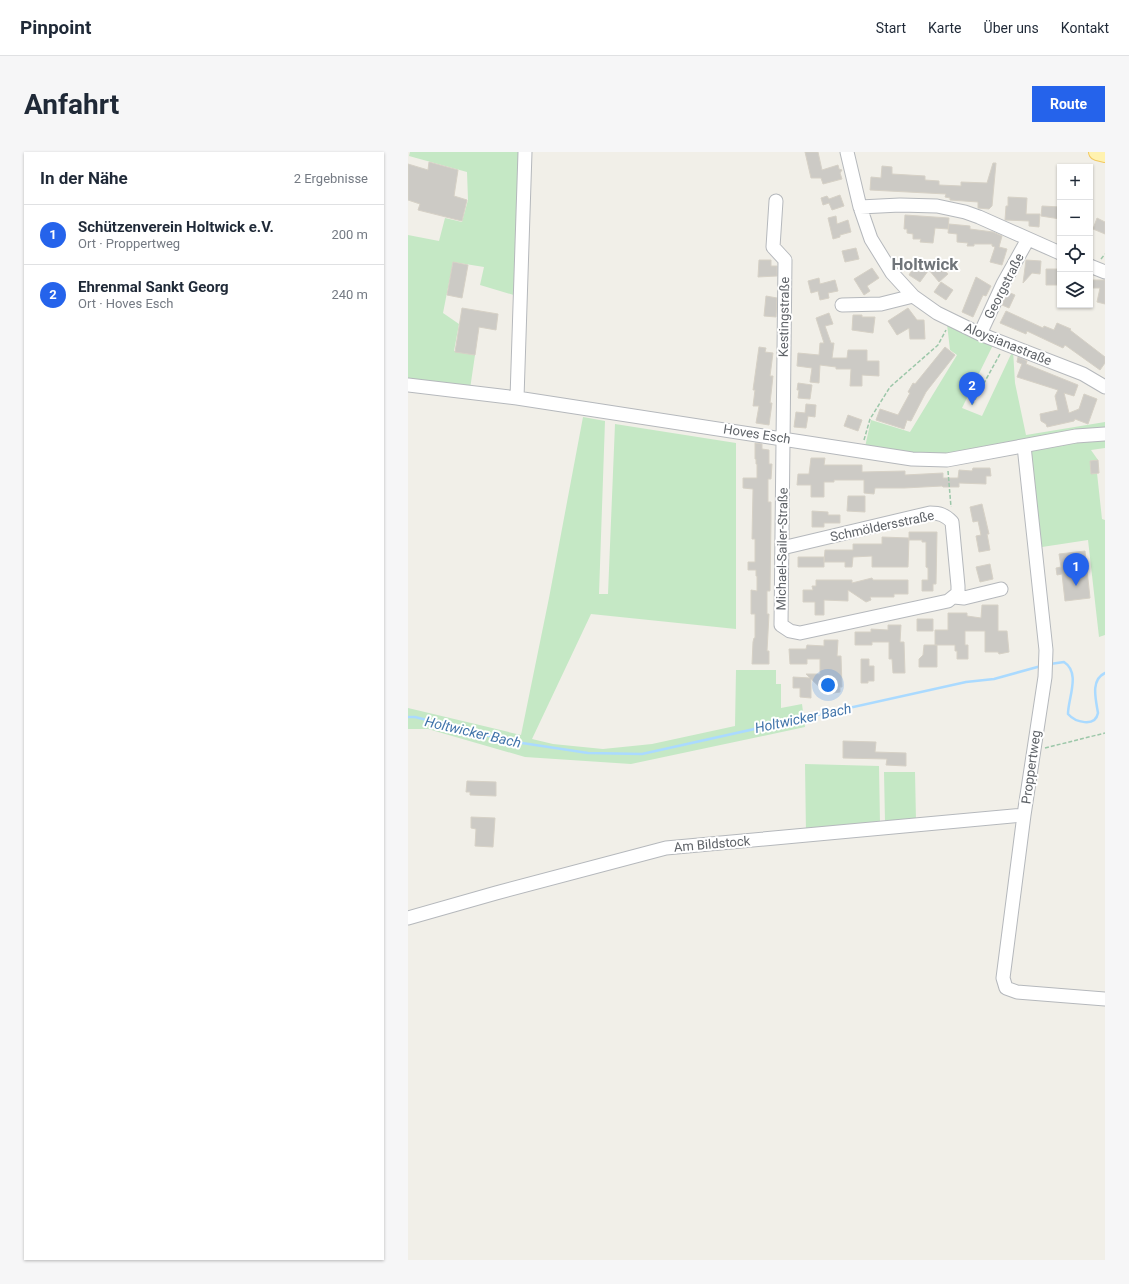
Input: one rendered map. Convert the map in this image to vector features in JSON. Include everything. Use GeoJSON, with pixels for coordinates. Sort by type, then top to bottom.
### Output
{"type":"FeatureCollection","features":[{"type":"Feature","properties":{"kind":"main road"},"geometry":{"type":"LineString","coordinates":[[1097,152],[1105,154]]}},
{"type":"Feature","properties":{"kind":"street"},"geometry":{"type":"LineString","coordinates":[[517,398],[525,152]]}},
{"type":"Feature","properties":{"kind":"street","name":"Aloysianastraße"},"geometry":{"type":"LineString","coordinates":[[847,152],[860,207],[871,239],[892,273],[913,296],[951,320],[980,334],[1083,374],[1104,385]]}},
{"type":"Feature","properties":{"kind":"street","name":"Kestingstraße"},"geometry":{"type":"LineString","coordinates":[[776,201],[773,247],[785,260],[783,438]]}},
{"type":"Feature","properties":{"kind":"street"},"geometry":{"type":"LineString","coordinates":[[860,207],[900,204],[937,206],[965,212],[1057,252]]}},
{"type":"Feature","properties":{"kind":"street","name":"Georgstraße"},"geometry":{"type":"LineString","coordinates":[[980,334],[1003,284],[1028,239]]}},
{"type":"Feature","properties":{"kind":"street"},"geometry":{"type":"LineString","coordinates":[[1093,267],[1105,272]]}},
{"type":"Feature","properties":{"kind":"street"},"geometry":{"type":"LineString","coordinates":[[842,305],[881,304],[913,296]]}},
{"type":"Feature","properties":{"kind":"street","name":"Hoves Esch"},"geometry":{"type":"LineString","coordinates":[[408,385],[517,398],[912,459],[947,460],[1076,436],[1105,434]]}},
{"type":"Feature","properties":{"kind":"street","name":"Michael-Sailer-Straße"},"geometry":{"type":"LineString","coordinates":[[783,438],[781,625],[790,631],[800,633],[948,601],[954,597]]}},
{"type":"Feature","properties":{"kind":"street","name":"Proppertweg"},"geometry":{"type":"LineString","coordinates":[[1024,446],[1046,650],[1044,676],[1003,978],[1006,988],[1017,992],[1105,999]]}},
{"type":"Feature","properties":{"kind":"street","name":"Schmöldersstraße"},"geometry":{"type":"LineString","coordinates":[[782,548],[930,513],[940,513],[952,522],[958,586],[958,592],[954,597]]}},
{"type":"Feature","properties":{"kind":"street"},"geometry":{"type":"LineString","coordinates":[[954,597],[964,598],[1001,589]]}},
{"type":"Feature","properties":{"kind":"street","name":"Am Bildstock"},"geometry":{"type":"LineString","coordinates":[[408,918],[666,848],[1024,815]]}},
{"type":"Feature","properties":{"kind":"path"},"geometry":{"type":"LineString","coordinates":[[862,452],[870,419],[890,387],[938,345],[951,320]]}},
{"type":"Feature","properties":{"kind":"path"},"geometry":{"type":"LineString","coordinates":[[972,405],[1005,344]]}},
{"type":"Feature","properties":{"kind":"path"},"geometry":{"type":"LineString","coordinates":[[946,517],[951,506],[947,460]]}},
{"type":"Feature","properties":{"kind":"path"},"geometry":{"type":"LineString","coordinates":[[1034,751],[1105,734]]}},
{"type":"Feature","properties":{"kind":"green space"},"geometry":{"type":"Polygon","coordinates":[[[410,152],[520,152],[517,296],[480,285],[484,267],[453,262],[443,313],[459,324],[454,351],[475,355],[470,389],[408,382],[408,235],[439,241],[445,218],[462,222],[468,200],[467,172],[409,156],[410,152]]]}},
{"type":"Feature","properties":{"kind":"green space"},"geometry":{"type":"Polygon","coordinates":[[[947,324],[993,345],[962,408],[982,416],[1013,350],[1015,383],[1026,435],[1105,422],[1105,448],[1091,450],[1098,460],[1090,461],[1091,474],[1097,473],[1102,519],[1105,520],[1105,635],[1099,637],[1088,540],[1042,547],[1029,449],[989,458],[863,456],[871,420],[910,432],[957,355],[950,350],[947,324]]]}},
{"type":"Feature","properties":{"kind":"green space"},"geometry":{"type":"Polygon","coordinates":[[[583,417],[605,421],[599,594],[608,594],[615,424],[736,443],[736,629],[591,614],[532,739],[553,744],[603,749],[652,744],[735,726],[736,670],[776,670],[776,684],[781,684],[781,708],[802,704],[805,727],[631,764],[525,757],[428,729],[408,729],[408,708],[521,735],[549,598],[583,417]]]}},
{"type":"Feature","properties":{"kind":"green space"},"geometry":{"type":"Polygon","coordinates":[[[805,764],[879,766],[880,824],[806,834],[805,764]]]}},
{"type":"Feature","properties":{"kind":"green space"},"geometry":{"type":"Polygon","coordinates":[[[884,772],[915,772],[916,821],[885,822],[884,772]]]}},
{"type":"Feature","properties":{"kind":"building"},"geometry":{"type":"Polygon","coordinates":[[[805,152],[818,152],[822,170],[838,165],[839,169],[842,170],[840,173],[842,179],[823,184],[821,178],[811,178],[805,152]]]}},
{"type":"Feature","properties":{"kind":"building"},"geometry":{"type":"Polygon","coordinates":[[[429,162],[458,170],[454,196],[467,200],[462,221],[418,210],[420,204],[408,200],[408,164],[428,170],[429,162]]]}},
{"type":"Feature","properties":{"kind":"building"},"geometry":{"type":"Polygon","coordinates":[[[993,163],[996,163],[992,206],[989,209],[978,208],[978,202],[950,200],[950,198],[945,197],[946,194],[870,190],[871,177],[881,178],[882,166],[892,167],[892,174],[925,176],[925,180],[939,181],[939,185],[961,186],[961,182],[987,183],[993,163]]]}},
{"type":"Feature","properties":{"kind":"building"},"geometry":{"type":"Polygon","coordinates":[[[840,195],[844,206],[832,210],[829,203],[823,205],[821,198],[827,196],[829,199],[840,195]]]}},
{"type":"Feature","properties":{"kind":"building"},"geometry":{"type":"Polygon","coordinates":[[[1008,197],[1027,198],[1026,214],[1040,214],[1039,227],[1029,226],[1029,221],[1005,220],[1008,197]]]}},
{"type":"Feature","properties":{"kind":"building"},"geometry":{"type":"Polygon","coordinates":[[[1042,206],[1057,207],[1057,219],[1041,216],[1042,206]]]}},
{"type":"Feature","properties":{"kind":"building"},"geometry":{"type":"Polygon","coordinates":[[[905,215],[949,218],[948,229],[935,228],[933,243],[920,242],[921,239],[913,239],[913,234],[907,233],[907,229],[904,229],[905,215]]]}},
{"type":"Feature","properties":{"kind":"building"},"geometry":{"type":"Polygon","coordinates":[[[836,216],[837,224],[848,220],[851,232],[833,239],[828,218],[836,216]]]}},
{"type":"Feature","properties":{"kind":"building"},"geometry":{"type":"Polygon","coordinates":[[[1097,218],[1105,222],[1105,234],[1093,229],[1097,218]]]}},
{"type":"Feature","properties":{"kind":"building"},"geometry":{"type":"Polygon","coordinates":[[[949,224],[970,226],[970,229],[993,232],[1002,236],[999,247],[1007,249],[1002,265],[990,262],[995,247],[992,246],[992,244],[974,244],[974,246],[967,246],[968,243],[957,242],[957,234],[948,233],[949,224]]]}},
{"type":"Feature","properties":{"kind":"building"},"geometry":{"type":"Polygon","coordinates":[[[856,248],[859,259],[845,262],[842,251],[856,248]]]}},
{"type":"Feature","properties":{"kind":"building"},"geometry":{"type":"Polygon","coordinates":[[[759,260],[771,260],[771,266],[777,266],[777,276],[758,277],[759,260]]]}},
{"type":"Feature","properties":{"kind":"building"},"geometry":{"type":"Polygon","coordinates":[[[1026,260],[1041,261],[1040,274],[1032,273],[1023,283],[1026,260]]]}},
{"type":"Feature","properties":{"kind":"building"},"geometry":{"type":"Polygon","coordinates":[[[453,262],[468,265],[462,298],[447,295],[453,262]]]}},
{"type":"Feature","properties":{"kind":"building"},"geometry":{"type":"Polygon","coordinates":[[[916,263],[928,271],[920,282],[909,275],[916,263]]]}},
{"type":"Feature","properties":{"kind":"building"},"geometry":{"type":"Polygon","coordinates":[[[938,263],[948,274],[939,282],[929,270],[938,263]]]}},
{"type":"Feature","properties":{"kind":"building"},"geometry":{"type":"Polygon","coordinates":[[[872,268],[879,278],[867,286],[870,291],[864,295],[854,279],[872,268]]]}},
{"type":"Feature","properties":{"kind":"building"},"geometry":{"type":"Polygon","coordinates":[[[1046,269],[1057,269],[1057,285],[1046,285],[1046,269]]]}},
{"type":"Feature","properties":{"kind":"building"},"geometry":{"type":"Polygon","coordinates":[[[976,277],[991,286],[986,296],[983,295],[973,317],[962,312],[976,277]]]}},
{"type":"Feature","properties":{"kind":"building"},"geometry":{"type":"Polygon","coordinates":[[[819,278],[820,284],[835,280],[838,291],[828,293],[829,298],[820,300],[818,291],[811,293],[808,281],[819,278]]]}},
{"type":"Feature","properties":{"kind":"building"},"geometry":{"type":"Polygon","coordinates":[[[1093,280],[1105,280],[1105,304],[1097,302],[1100,288],[1093,288],[1093,280]]]}},
{"type":"Feature","properties":{"kind":"building"},"geometry":{"type":"Polygon","coordinates":[[[941,282],[953,290],[946,300],[934,292],[941,282]]]}},
{"type":"Feature","properties":{"kind":"building"},"geometry":{"type":"Polygon","coordinates":[[[1008,292],[1015,295],[1009,308],[1002,305],[1008,292]]]}},
{"type":"Feature","properties":{"kind":"building"},"geometry":{"type":"Polygon","coordinates":[[[766,296],[777,298],[776,317],[764,316],[766,296]]]}},
{"type":"Feature","properties":{"kind":"building"},"geometry":{"type":"Polygon","coordinates":[[[462,308],[498,314],[496,330],[479,327],[475,355],[455,352],[462,308]]]}},
{"type":"Feature","properties":{"kind":"building"},"geometry":{"type":"Polygon","coordinates":[[[908,308],[917,320],[924,320],[925,339],[910,339],[909,328],[897,335],[888,321],[908,308]]]}},
{"type":"Feature","properties":{"kind":"building"},"geometry":{"type":"Polygon","coordinates":[[[1006,311],[1043,328],[1044,326],[1054,330],[1057,323],[1071,329],[1070,330],[1105,357],[1105,363],[1100,370],[1065,345],[1063,348],[1027,331],[1026,334],[1000,323],[1006,311]]]}},
{"type":"Feature","properties":{"kind":"building"},"geometry":{"type":"Polygon","coordinates":[[[829,313],[833,324],[825,326],[831,343],[834,343],[832,358],[847,358],[848,350],[867,350],[867,361],[879,361],[879,376],[862,375],[862,386],[850,386],[851,369],[836,369],[836,367],[820,365],[819,383],[810,382],[812,368],[797,366],[798,353],[819,355],[820,343],[824,343],[816,318],[829,313]]]}},
{"type":"Feature","properties":{"kind":"building"},"geometry":{"type":"Polygon","coordinates":[[[853,315],[875,317],[873,333],[852,330],[853,315]]]}},
{"type":"Feature","properties":{"kind":"building"},"geometry":{"type":"Polygon","coordinates":[[[759,347],[766,348],[765,352],[773,353],[770,376],[773,376],[770,403],[772,403],[769,425],[756,423],[759,406],[753,406],[755,390],[753,390],[759,347]]]}},
{"type":"Feature","properties":{"kind":"building"},"geometry":{"type":"Polygon","coordinates":[[[945,347],[955,355],[926,392],[911,421],[907,420],[904,429],[876,420],[880,409],[898,415],[910,393],[908,392],[913,383],[915,384],[945,347]]]}},
{"type":"Feature","properties":{"kind":"building"},"geometry":{"type":"Polygon","coordinates":[[[1018,357],[1027,361],[1026,364],[1078,385],[1074,396],[1064,393],[1069,413],[1079,409],[1084,394],[1097,399],[1088,424],[1075,419],[1074,421],[1047,427],[1046,424],[1041,421],[1040,414],[1058,410],[1055,396],[1058,390],[1017,377],[1022,364],[1017,362],[1018,357]]]}},
{"type":"Feature","properties":{"kind":"building"},"geometry":{"type":"Polygon","coordinates":[[[798,383],[812,385],[810,399],[798,398],[798,383]]]}},
{"type":"Feature","properties":{"kind":"building"},"geometry":{"type":"Polygon","coordinates":[[[806,404],[816,405],[815,417],[808,416],[806,428],[794,427],[796,412],[805,413],[806,404]]]}},
{"type":"Feature","properties":{"kind":"building"},"geometry":{"type":"Polygon","coordinates":[[[848,415],[862,420],[858,431],[844,426],[848,415]]]}},
{"type":"Feature","properties":{"kind":"building"},"geometry":{"type":"Polygon","coordinates":[[[755,443],[762,444],[762,449],[769,450],[769,464],[772,464],[771,479],[768,479],[768,502],[771,502],[770,591],[767,591],[767,614],[769,614],[767,651],[769,651],[769,664],[752,664],[753,642],[755,638],[755,614],[751,614],[751,590],[757,591],[757,576],[756,570],[748,570],[748,562],[755,562],[755,539],[752,539],[753,489],[743,488],[743,478],[757,478],[755,443]]]}},
{"type":"Feature","properties":{"kind":"building"},"geometry":{"type":"Polygon","coordinates":[[[811,458],[825,458],[824,465],[862,465],[862,472],[905,471],[905,475],[943,473],[943,478],[958,478],[959,470],[972,471],[973,468],[990,468],[991,476],[986,476],[986,484],[959,483],[959,487],[942,486],[875,488],[874,494],[864,493],[864,480],[834,480],[834,482],[824,482],[824,497],[811,497],[811,485],[797,485],[798,474],[809,474],[811,458]]]}},
{"type":"Feature","properties":{"kind":"building"},"geometry":{"type":"Polygon","coordinates":[[[1098,460],[1099,473],[1091,474],[1090,461],[1098,460]]]}},
{"type":"Feature","properties":{"kind":"building"},"geometry":{"type":"Polygon","coordinates":[[[848,496],[865,496],[865,512],[847,511],[848,496]]]}},
{"type":"Feature","properties":{"kind":"building"},"geometry":{"type":"Polygon","coordinates":[[[982,504],[989,534],[987,534],[990,550],[979,552],[976,536],[981,535],[978,521],[973,522],[970,507],[982,504]]]}},
{"type":"Feature","properties":{"kind":"building"},"geometry":{"type":"Polygon","coordinates":[[[812,511],[828,512],[828,515],[840,515],[840,523],[824,523],[824,527],[812,527],[812,511]]]}},
{"type":"Feature","properties":{"kind":"building"},"geometry":{"type":"Polygon","coordinates":[[[909,532],[937,532],[936,584],[933,584],[933,591],[922,591],[922,580],[928,580],[928,568],[926,567],[926,542],[922,542],[922,540],[909,540],[909,532]]]}},
{"type":"Feature","properties":{"kind":"building"},"geometry":{"type":"Polygon","coordinates":[[[882,537],[909,538],[908,567],[872,567],[872,556],[853,557],[852,567],[845,567],[845,562],[824,562],[825,550],[853,550],[853,544],[882,544],[882,537]]]}},
{"type":"Feature","properties":{"kind":"building"},"geometry":{"type":"Polygon","coordinates":[[[1085,551],[1090,598],[1065,601],[1062,574],[1057,575],[1056,568],[1061,567],[1059,554],[1085,551]]]}},
{"type":"Feature","properties":{"kind":"building"},"geometry":{"type":"Polygon","coordinates":[[[798,557],[824,557],[824,567],[798,567],[798,557]]]}},
{"type":"Feature","properties":{"kind":"building"},"geometry":{"type":"Polygon","coordinates":[[[990,564],[993,579],[980,582],[976,567],[990,564]]]}},
{"type":"Feature","properties":{"kind":"building"},"geometry":{"type":"Polygon","coordinates":[[[872,578],[873,580],[908,580],[908,594],[894,594],[894,597],[870,597],[871,600],[866,602],[848,590],[848,601],[824,600],[824,615],[815,615],[815,602],[803,602],[803,590],[813,590],[812,586],[816,586],[816,580],[852,580],[852,583],[872,578]]]}},
{"type":"Feature","properties":{"kind":"building"},"geometry":{"type":"Polygon","coordinates":[[[982,605],[998,605],[998,631],[1007,631],[1009,652],[999,654],[998,652],[985,652],[985,631],[965,631],[965,645],[968,645],[968,659],[957,659],[955,645],[935,645],[935,630],[948,630],[948,613],[967,613],[967,616],[981,618],[982,605]]]}},
{"type":"Feature","properties":{"kind":"building"},"geometry":{"type":"Polygon","coordinates":[[[917,619],[933,619],[933,631],[917,631],[917,619]]]}},
{"type":"Feature","properties":{"kind":"building"},"geometry":{"type":"Polygon","coordinates":[[[888,625],[901,625],[900,642],[904,642],[905,673],[893,673],[892,659],[889,659],[889,642],[872,642],[872,645],[855,645],[855,632],[871,632],[871,629],[888,630],[888,625]]]}},
{"type":"Feature","properties":{"kind":"building"},"geometry":{"type":"Polygon","coordinates":[[[824,640],[838,640],[837,656],[841,656],[842,687],[840,687],[840,692],[827,694],[811,679],[811,698],[800,697],[800,688],[793,688],[793,677],[810,678],[806,674],[820,674],[820,659],[807,659],[807,664],[790,664],[789,649],[806,649],[807,645],[824,646],[824,640]]]}},
{"type":"Feature","properties":{"kind":"building"},"geometry":{"type":"Polygon","coordinates":[[[924,645],[937,645],[937,667],[919,667],[919,659],[923,655],[924,645]]]}},
{"type":"Feature","properties":{"kind":"building"},"geometry":{"type":"Polygon","coordinates":[[[861,659],[869,659],[869,666],[874,666],[874,681],[861,683],[861,659]]]}},
{"type":"Feature","properties":{"kind":"building"},"geometry":{"type":"Polygon","coordinates":[[[843,741],[876,742],[875,752],[906,753],[906,766],[886,765],[887,759],[843,758],[843,741]]]}},
{"type":"Feature","properties":{"kind":"building"},"geometry":{"type":"Polygon","coordinates":[[[467,781],[496,782],[496,796],[470,795],[470,792],[466,792],[467,781]]]}},
{"type":"Feature","properties":{"kind":"building"},"geometry":{"type":"Polygon","coordinates":[[[471,817],[495,818],[493,847],[475,846],[476,829],[471,828],[471,817]]]}},
{"type":"Feature","properties":{"kind":"waterway","name":"Holtwicker Bach"},"geometry":{"type":"LineString","coordinates":[[1050,664],[1064,662],[1069,667],[1073,679],[1068,714],[1071,717],[1084,722],[1093,721],[1096,718],[1098,713],[1095,696],[1096,685],[1097,680],[1105,673]]}},
{"type":"Feature","properties":{"kind":"waterway","name":"Holtwicker Bach"},"geometry":{"type":"LineString","coordinates":[[408,717],[415,717],[509,741],[588,753],[642,754],[966,682],[994,679],[1041,666]]}},
{"type":"Feature","properties":{"kind":"place","name":"Ehrenmal Sankt Georg"},"geometry":{"type":"Point","coordinates":[972,405]}},
{"type":"Feature","properties":{"kind":"place","name":"Schützenverein Holtwick e.V."},"geometry":{"type":"Point","coordinates":[1076,586]}},
{"type":"Feature","properties":{"kind":"district","name":"Holtwick"},"geometry":{"type":"Point","coordinates":[925,264]}}]}
